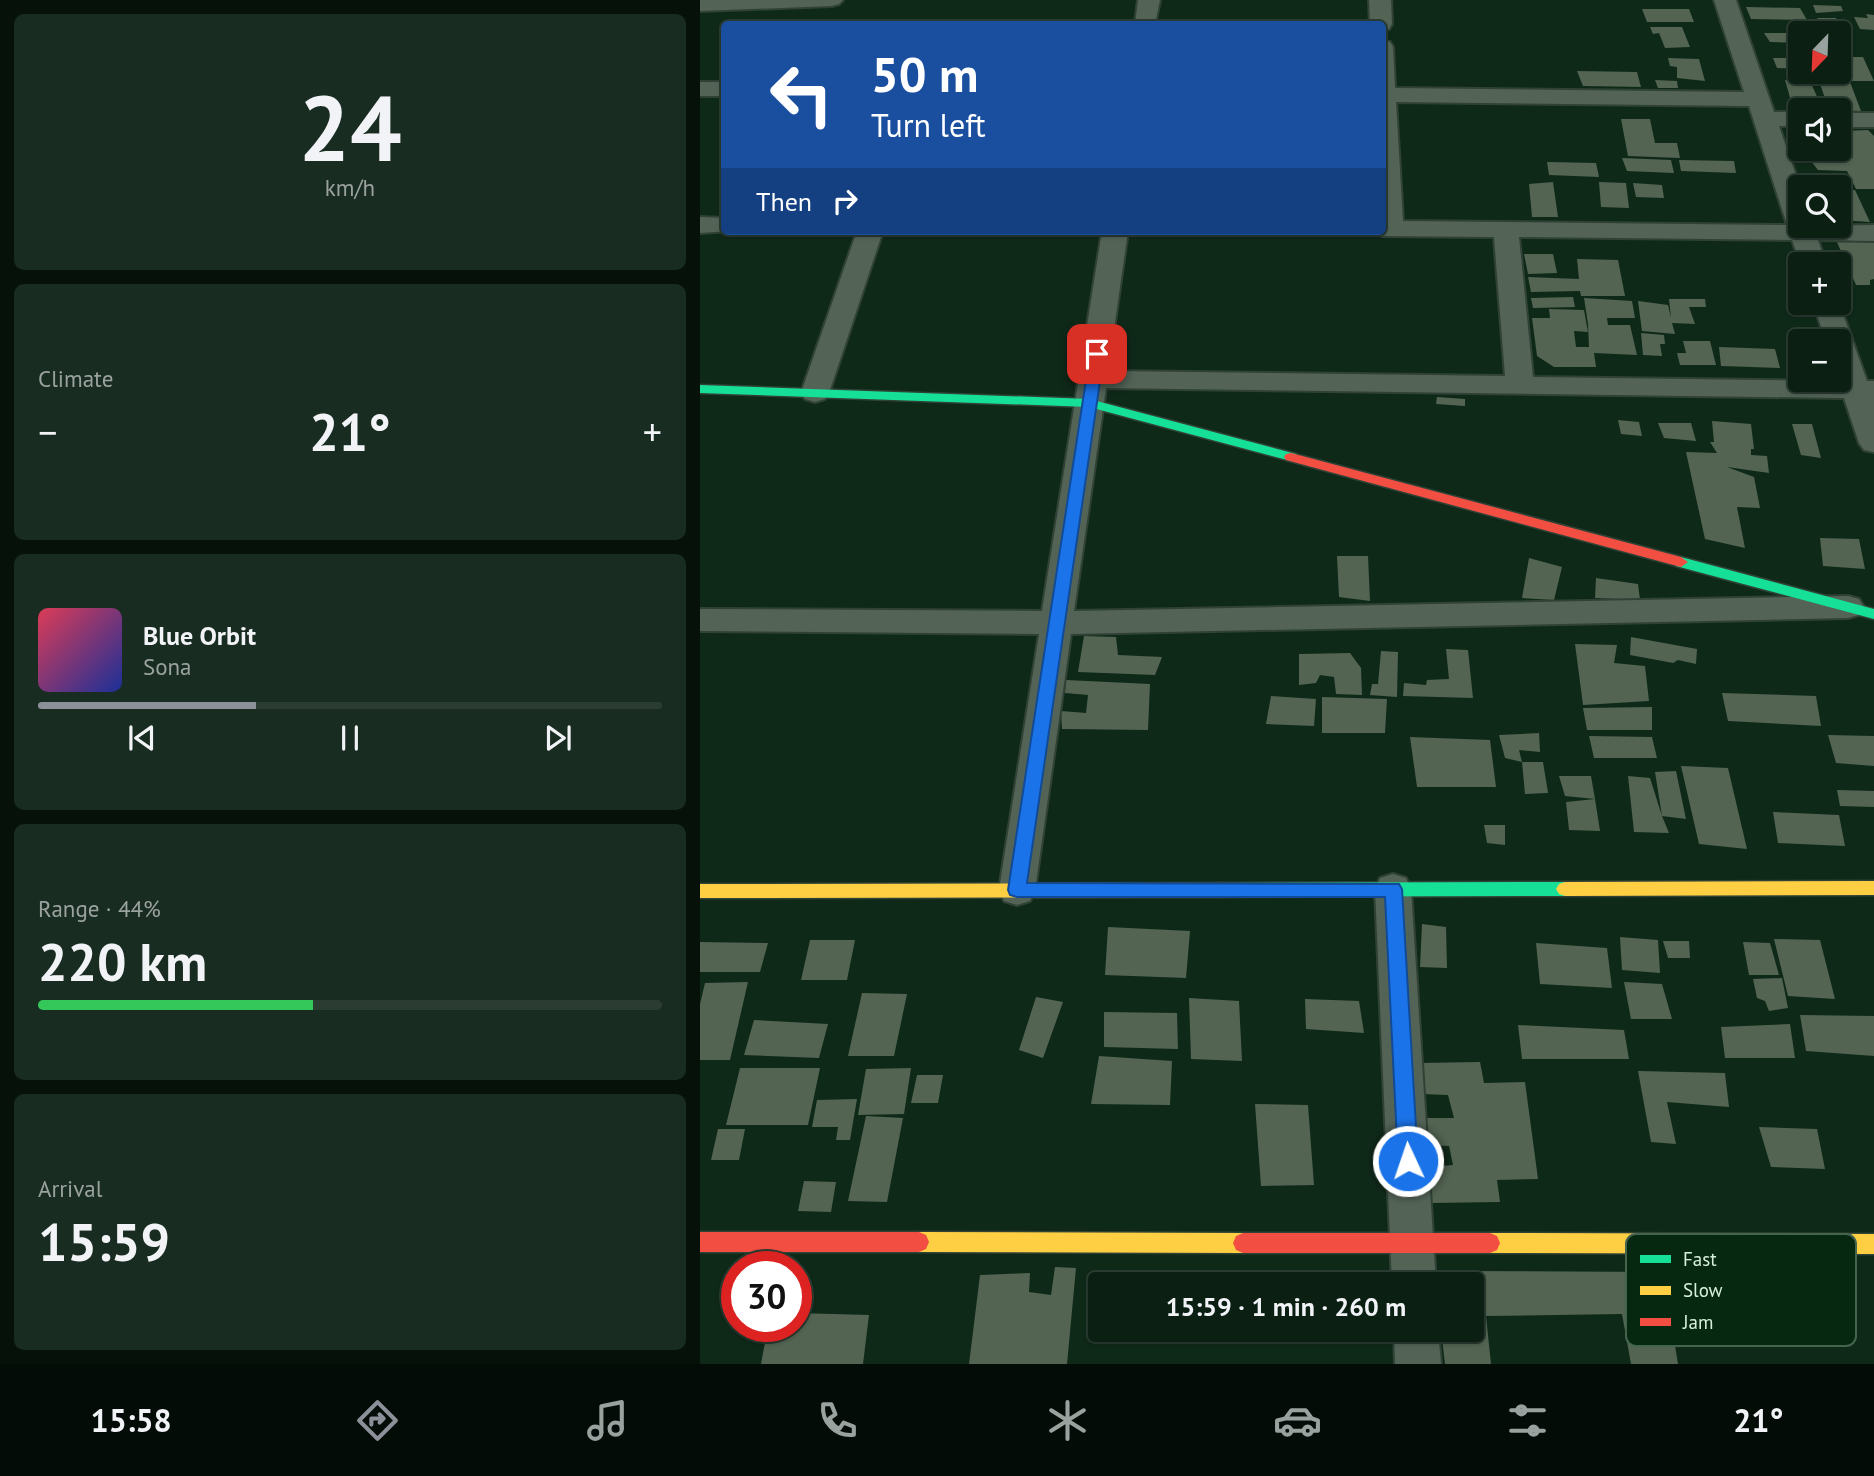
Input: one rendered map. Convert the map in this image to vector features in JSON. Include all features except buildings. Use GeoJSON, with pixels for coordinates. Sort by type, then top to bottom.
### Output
{"type":"FeatureCollection","features":[{"type":"Feature","properties":{"kind":"street"},"geometry":{"type":"LineString","coordinates":[[700,5],[832,0]]}},
{"type":"Feature","properties":{"kind":"street"},"geometry":{"type":"LineString","coordinates":[[1146,21],[1149,0]]}},
{"type":"Feature","properties":{"kind":"street"},"geometry":{"type":"LineString","coordinates":[[1380,0],[1381,21]]}},
{"type":"Feature","properties":{"kind":"street"},"geometry":{"type":"LineString","coordinates":[[1725,0],[1788,188]]}},
{"type":"Feature","properties":{"kind":"street"},"geometry":{"type":"LineString","coordinates":[[700,89],[721,89]]}},
{"type":"Feature","properties":{"kind":"street"},"geometry":{"type":"LineString","coordinates":[[1386,95],[1761,109],[1788,116]]}},
{"type":"Feature","properties":{"kind":"street"},"geometry":{"type":"LineString","coordinates":[[1851,120],[1874,120]]}},
{"type":"Feature","properties":{"kind":"street"},"geometry":{"type":"LineString","coordinates":[[1386,162],[1387,228],[1788,232]]}},
{"type":"Feature","properties":{"kind":"street"},"geometry":{"type":"LineString","coordinates":[[700,225],[721,225]]}},
{"type":"Feature","properties":{"kind":"street"},"geometry":{"type":"LineString","coordinates":[[1506,229],[1520,386]]}},
{"type":"Feature","properties":{"kind":"street"},"geometry":{"type":"LineString","coordinates":[[1851,233],[1874,233]]}},
{"type":"Feature","properties":{"kind":"street"},"geometry":{"type":"LineString","coordinates":[[815,393],[869,235]]}},
{"type":"Feature","properties":{"kind":"street"},"geometry":{"type":"LineString","coordinates":[[1017,890],[1114,235]]}},
{"type":"Feature","properties":{"kind":"street"},"geometry":{"type":"LineString","coordinates":[[1851,364],[1865,390],[1874,443]]}},
{"type":"Feature","properties":{"kind":"street"},"geometry":{"type":"LineString","coordinates":[[700,389],[815,393],[1520,386],[1865,390]]}},
{"type":"Feature","properties":{"kind":"street"},"geometry":{"type":"LineString","coordinates":[[1091,391],[1861,610]]}},
{"type":"Feature","properties":{"kind":"street"},"geometry":{"type":"LineString","coordinates":[[700,620],[1056,622],[1861,610]]}},
{"type":"Feature","properties":{"kind":"street"},"geometry":{"type":"LineString","coordinates":[[700,891],[1874,888]]}},
{"type":"Feature","properties":{"kind":"street"},"geometry":{"type":"LineString","coordinates":[[1393,889],[1413,1264]]}},
{"type":"Feature","properties":{"kind":"street"},"geometry":{"type":"LineString","coordinates":[[700,1242],[1413,1264],[1626,1255]]}},
{"type":"Feature","properties":{"kind":"street"},"geometry":{"type":"LineString","coordinates":[[1856,1245],[1874,1244]]}},
{"type":"Feature","properties":{"kind":"street"},"geometry":{"type":"LineString","coordinates":[[1417,1342],[1418,1364]]}},
{"type":"Feature","properties":{"kind":"traffic: fast"},"geometry":{"type":"LineString","coordinates":[[700,389],[1089,403],[1291,457]]}},
{"type":"Feature","properties":{"kind":"traffic: fast"},"geometry":{"type":"LineString","coordinates":[[1681,562],[1874,614]]}},
{"type":"Feature","properties":{"kind":"traffic: fast"},"geometry":{"type":"LineString","coordinates":[[1221,890],[1565,889]]}},
{"type":"Feature","properties":{"kind":"traffic: slow"},"geometry":{"type":"LineString","coordinates":[[1565,889],[1874,888]]}},
{"type":"Feature","properties":{"kind":"traffic: slow"},"geometry":{"type":"LineString","coordinates":[[700,891],[1221,890]]}},
{"type":"Feature","properties":{"kind":"traffic: slow"},"geometry":{"type":"LineString","coordinates":[[919,1242],[1243,1243]]}},
{"type":"Feature","properties":{"kind":"traffic: slow"},"geometry":{"type":"LineString","coordinates":[[1490,1243],[1626,1243]]}},
{"type":"Feature","properties":{"kind":"traffic: slow"},"geometry":{"type":"LineString","coordinates":[[1856,1244],[1874,1244]]}},
{"type":"Feature","properties":{"kind":"traffic: jam"},"geometry":{"type":"LineString","coordinates":[[1291,457],[1681,562]]}},
{"type":"Feature","properties":{"kind":"traffic: jam"},"geometry":{"type":"LineString","coordinates":[[700,1242],[919,1242]]}},
{"type":"Feature","properties":{"kind":"traffic: jam"},"geometry":{"type":"LineString","coordinates":[[1243,1243],[1490,1243]]}},
{"type":"Feature","properties":{"kind":"route"},"geometry":{"type":"LineString","coordinates":[[1097,354],[1017,890],[1393,889],[1408,1161]]}}]}
